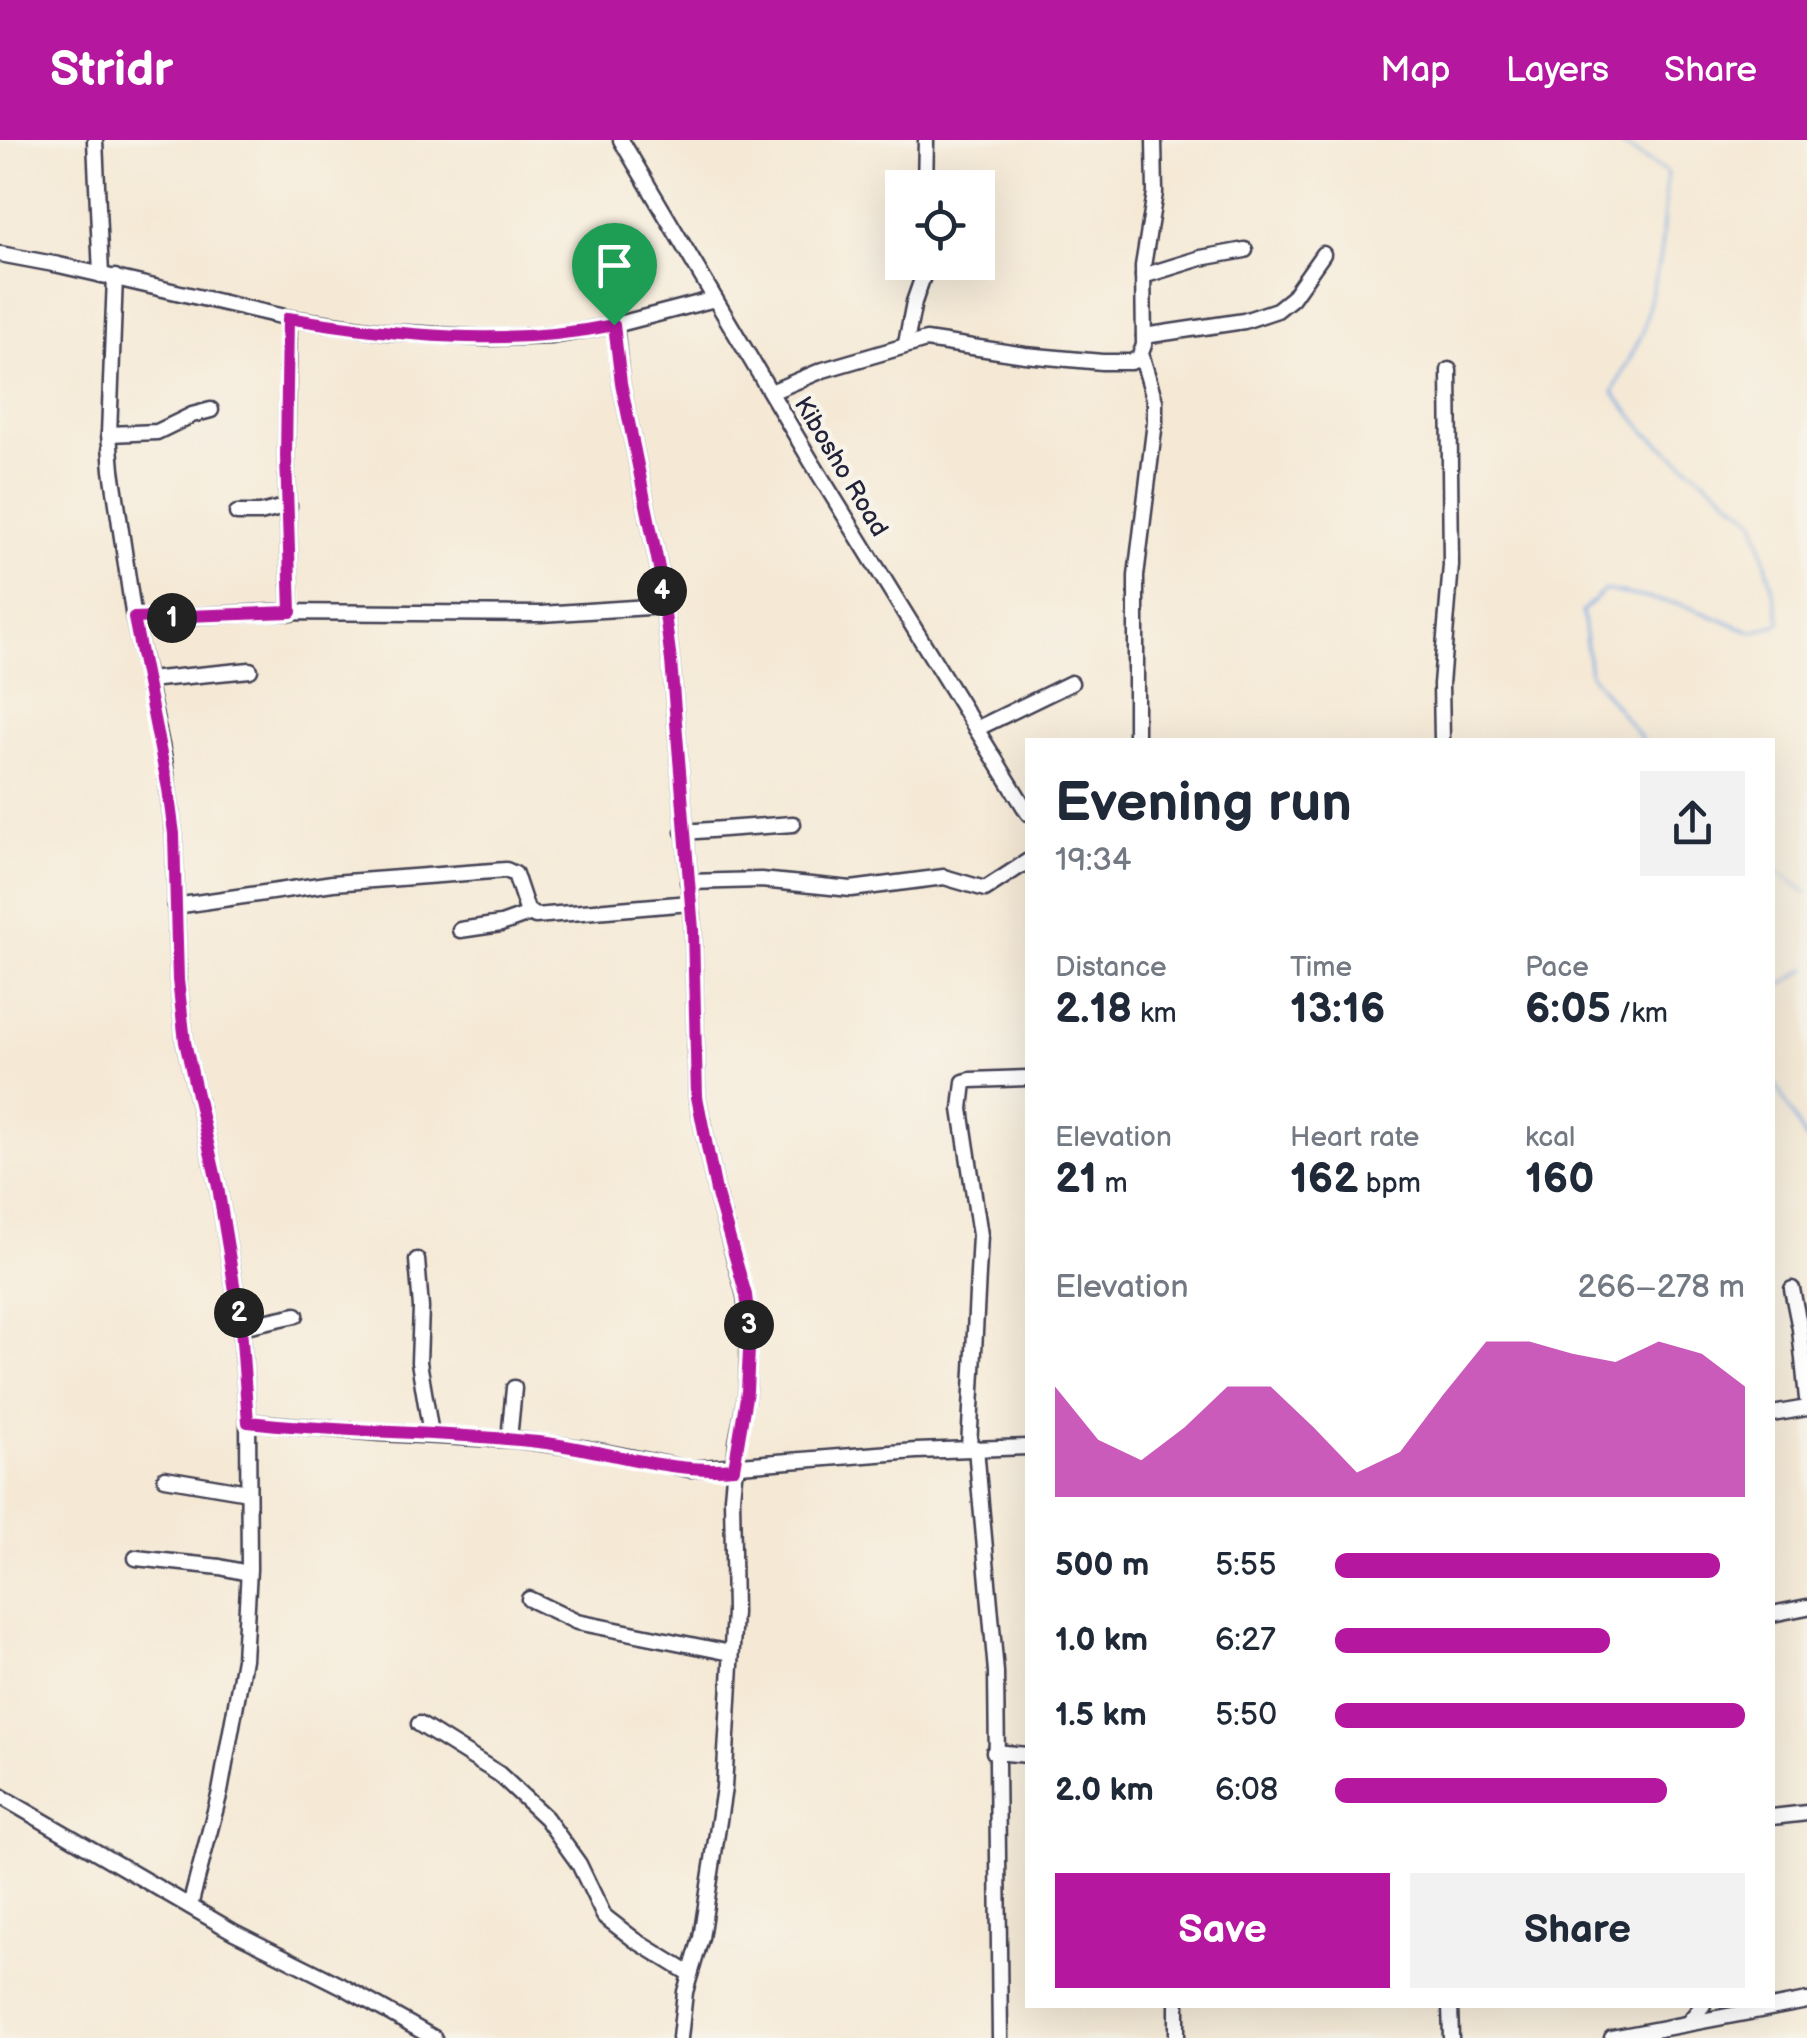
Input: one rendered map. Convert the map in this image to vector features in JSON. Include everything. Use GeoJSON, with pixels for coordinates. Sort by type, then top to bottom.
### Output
{"type":"FeatureCollection","features":[{"type":"Feature","properties":{"kind":"street"},"geometry":{"type":"LineString","coordinates":[[95,140],[108,276],[109,434],[134,618],[170,804],[178,980],[185,1042],[218,1187],[241,1327],[248,1422],[244,1659],[234,1728],[190,1906]]}},
{"type":"Feature","properties":{"kind":"street","name":"Kibosho Road"},"geometry":{"type":"LineString","coordinates":[[621,140],[1025,808]]}},
{"type":"Feature","properties":{"kind":"street"},"geometry":{"type":"LineString","coordinates":[[925,170],[926,140]]}},
{"type":"Feature","properties":{"kind":"street"},"geometry":{"type":"LineString","coordinates":[[1136,738],[1136,576],[1155,422],[1155,402],[1141,354],[1143,276],[1155,192],[1154,140]]}},
{"type":"Feature","properties":{"kind":"street"},"geometry":{"type":"LineString","coordinates":[[1143,276],[1245,250]]}},
{"type":"Feature","properties":{"kind":"street"},"geometry":{"type":"LineString","coordinates":[[0,254],[288,318],[388,332],[486,338],[552,336],[716,299]]}},
{"type":"Feature","properties":{"kind":"street"},"geometry":{"type":"LineString","coordinates":[[1144,336],[1244,321],[1277,310],[1292,298],[1323,254]]}},
{"type":"Feature","properties":{"kind":"street"},"geometry":{"type":"LineString","coordinates":[[906,344],[922,280]]}},
{"type":"Feature","properties":{"kind":"street"},"geometry":{"type":"LineString","coordinates":[[288,318],[291,612]]}},
{"type":"Feature","properties":{"kind":"street"},"geometry":{"type":"LineString","coordinates":[[614,325],[671,661],[690,903],[697,1097],[716,1191],[746,1295],[750,1329],[747,1391],[734,1468],[724,1788],[701,1938],[690,1974],[680,2038]]}},
{"type":"Feature","properties":{"kind":"street"},"geometry":{"type":"LineString","coordinates":[[771,392],[823,370],[906,344],[940,341],[1102,362],[1131,362],[1141,354]]}},
{"type":"Feature","properties":{"kind":"street"},"geometry":{"type":"LineString","coordinates":[[1442,738],[1441,684],[1452,565],[1449,370]]}},
{"type":"Feature","properties":{"kind":"street"},"geometry":{"type":"LineString","coordinates":[[109,434],[157,432],[210,410]]}},
{"type":"Feature","properties":{"kind":"street"},"geometry":{"type":"LineString","coordinates":[[237,514],[260,514],[289,506]]}},
{"type":"Feature","properties":{"kind":"street"},"geometry":{"type":"LineString","coordinates":[[134,618],[291,612],[492,615],[664,606]]}},
{"type":"Feature","properties":{"kind":"street"},"geometry":{"type":"LineString","coordinates":[[147,680],[250,670]]}},
{"type":"Feature","properties":{"kind":"street"},"geometry":{"type":"LineString","coordinates":[[976,729],[1071,683]]}},
{"type":"Feature","properties":{"kind":"street"},"geometry":{"type":"LineString","coordinates":[[683,832],[793,824]]}},
{"type":"Feature","properties":{"kind":"street"},"geometry":{"type":"LineString","coordinates":[[688,882],[760,880],[851,890],[944,877],[985,889],[1025,864]]}},
{"type":"Feature","properties":{"kind":"street"},"geometry":{"type":"LineString","coordinates":[[175,906],[333,883],[506,870],[515,874],[529,914]]}},
{"type":"Feature","properties":{"kind":"street"},"geometry":{"type":"LineString","coordinates":[[460,930],[501,924],[529,914],[690,903]]}},
{"type":"Feature","properties":{"kind":"street"},"geometry":{"type":"LineString","coordinates":[[1000,2038],[996,1672],[973,1448],[980,1235],[961,1108],[964,1082],[1025,1078]]}},
{"type":"Feature","properties":{"kind":"street"},"geometry":{"type":"LineString","coordinates":[[417,1260],[422,1324],[419,1362],[431,1434]]}},
{"type":"Feature","properties":{"kind":"street"},"geometry":{"type":"LineString","coordinates":[[1792,1288],[1807,1399]]}},
{"type":"Feature","properties":{"kind":"street"},"geometry":{"type":"LineString","coordinates":[[241,1327],[296,1315]]}},
{"type":"Feature","properties":{"kind":"street"},"geometry":{"type":"LineString","coordinates":[[509,1439],[514,1388]]}},
{"type":"Feature","properties":{"kind":"street"},"geometry":{"type":"LineString","coordinates":[[1775,1413],[1807,1408]]}},
{"type":"Feature","properties":{"kind":"street"},"geometry":{"type":"LineString","coordinates":[[248,1422],[509,1439],[588,1448],[672,1468],[734,1468],[840,1456],[1025,1448]]}},
{"type":"Feature","properties":{"kind":"street"},"geometry":{"type":"LineString","coordinates":[[166,1478],[248,1492]]}},
{"type":"Feature","properties":{"kind":"street"},"geometry":{"type":"LineString","coordinates":[[136,1558],[248,1573]]}},
{"type":"Feature","properties":{"kind":"street"},"geometry":{"type":"LineString","coordinates":[[528,1599],[577,1622],[731,1653]]}},
{"type":"Feature","properties":{"kind":"street"},"geometry":{"type":"LineString","coordinates":[[1775,1613],[1807,1607]]}},
{"type":"Feature","properties":{"kind":"street"},"geometry":{"type":"LineString","coordinates":[[419,1724],[499,1774],[546,1818],[579,1864],[604,1916],[634,1940],[690,1974]]}},
{"type":"Feature","properties":{"kind":"street"},"geometry":{"type":"LineString","coordinates":[[994,1752],[1025,1755]]}},
{"type":"Feature","properties":{"kind":"street"},"geometry":{"type":"LineString","coordinates":[[0,1796],[190,1906],[434,2038]]}},
{"type":"Feature","properties":{"kind":"street"},"geometry":{"type":"LineString","coordinates":[[1775,1817],[1807,1812]]}},
{"type":"Feature","properties":{"kind":"street"},"geometry":{"type":"LineString","coordinates":[[1775,2006],[1807,2001]]}},
{"type":"Feature","properties":{"kind":"street"},"geometry":{"type":"LineString","coordinates":[[1177,2008],[1178,2038]]}},
{"type":"Feature","properties":{"kind":"street"},"geometry":{"type":"LineString","coordinates":[[1450,2008],[1451,2038]]}},
{"type":"Feature","properties":{"kind":"street"},"geometry":{"type":"LineString","coordinates":[[1688,2023],[1701,2008]]}},
{"type":"Feature","properties":{"kind":"street"},"geometry":{"type":"LineString","coordinates":[[1612,2038],[1751,2009]]}},
{"type":"Feature","properties":{"kind":"waterway"},"geometry":{"type":"LineString","coordinates":[[1614,140],[1667,172],[1661,251],[1643,332],[1613,392],[1648,434],[1755,519],[1781,623],[1753,632],[1683,605],[1605,590],[1582,611],[1590,674],[1640,738]]}},
{"type":"Feature","properties":{"kind":"waterway"},"geometry":{"type":"LineString","coordinates":[[1775,868],[1807,893]]}},
{"type":"Feature","properties":{"kind":"waterway"},"geometry":{"type":"LineString","coordinates":[[1775,989],[1807,969]]}},
{"type":"Feature","properties":{"kind":"waterway"},"geometry":{"type":"LineString","coordinates":[[1775,1083],[1807,1141]]}},
{"type":"Feature","properties":{"kind":"route"},"geometry":{"type":"LineString","coordinates":[[288,318],[388,332],[486,338],[552,336],[614,325],[621,383],[638,450],[659,568],[671,661],[693,930],[697,1097],[716,1191],[746,1295],[750,1329],[744,1418],[734,1468],[672,1468],[588,1448],[518,1440],[248,1422],[241,1327],[218,1187],[185,1042],[178,980],[174,834],[164,759],[134,618],[291,612],[286,456],[288,318]]}}]}
